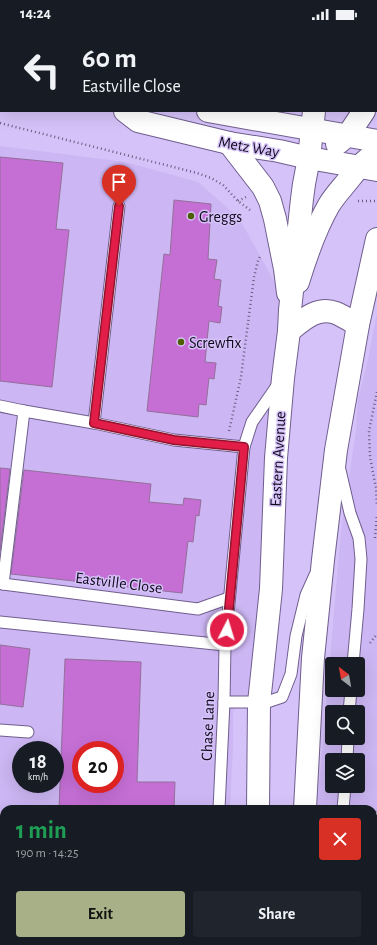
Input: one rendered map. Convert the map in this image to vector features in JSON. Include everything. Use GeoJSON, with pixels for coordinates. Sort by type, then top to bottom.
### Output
{"type":"FeatureCollection","features":[{"type":"Feature","properties":{"kind":"main road","name":"Metz Way"},"geometry":{"type":"LineString","coordinates":[[126,112],[138,121],[230,143],[368,168]]}},
{"type":"Feature","properties":{"kind":"main road","name":"Metz Way"},"geometry":{"type":"LineString","coordinates":[[213,112],[273,123],[313,120],[348,135],[377,141]]}},
{"type":"Feature","properties":{"kind":"main road"},"geometry":{"type":"LineString","coordinates":[[309,158],[335,145],[348,135],[363,112]]}},
{"type":"Feature","properties":{"kind":"main road","name":"Eastern Avenue"},"geometry":{"type":"LineString","coordinates":[[258,805],[259,703],[271,589],[276,458],[289,321],[304,184],[309,158],[313,120]]}},
{"type":"Feature","properties":{"kind":"main road"},"geometry":{"type":"LineString","coordinates":[[230,143],[263,187],[270,202],[285,269],[289,321]]}},
{"type":"Feature","properties":{"kind":"main road"},"geometry":{"type":"LineString","coordinates":[[289,321],[305,260],[318,226],[335,197],[368,168],[373,155],[377,153]]}},
{"type":"Feature","properties":{"kind":"main road"},"geometry":{"type":"LineString","coordinates":[[305,805],[313,658],[336,450],[358,325],[372,270],[377,239]]}},
{"type":"Feature","properties":{"kind":"main road"},"geometry":{"type":"LineString","coordinates":[[289,321],[322,311],[336,313],[358,325]]}},
{"type":"Feature","properties":{"kind":"lane"},"geometry":{"type":"LineString","coordinates":[[94,423],[119,206]]}},
{"type":"Feature","properties":{"kind":"lane","name":"Chase Lane"},"geometry":{"type":"LineString","coordinates":[[219,805],[225,645],[244,447],[252,422],[283,378]]}},
{"type":"Feature","properties":{"kind":"lane"},"geometry":{"type":"LineString","coordinates":[[0,406],[94,423],[174,440],[244,447]]}},
{"type":"Feature","properties":{"kind":"lane","name":"Eastville Close"},"geometry":{"type":"LineString","coordinates":[[24,411],[2,584],[198,609],[229,598]]}},
{"type":"Feature","properties":{"kind":"lane"},"geometry":{"type":"LineString","coordinates":[[336,450],[350,513],[359,538],[361,559],[354,657]]}},
{"type":"Feature","properties":{"kind":"lane"},"geometry":{"type":"LineString","coordinates":[[224,702],[259,703],[282,697],[291,674],[296,636],[306,595],[323,560]]}},
{"type":"Feature","properties":{"kind":"lane"},"geometry":{"type":"LineString","coordinates":[[0,622],[225,645]]}},
{"type":"Feature","properties":{"kind":"lane"},"geometry":{"type":"LineString","coordinates":[[0,730],[28,732]]}},
{"type":"Feature","properties":{"kind":"lane"},"geometry":{"type":"LineString","coordinates":[[343,805],[344,793]]}},
{"type":"Feature","properties":{"kind":"path"},"geometry":{"type":"LineString","coordinates":[[0,123],[197,173],[211,178],[223,185],[238,201],[254,212]]}},
{"type":"Feature","properties":{"kind":"path"},"geometry":{"type":"LineString","coordinates":[[226,446],[241,377],[254,277],[264,248]]}},
{"type":"Feature","properties":{"kind":"path"},"geometry":{"type":"LineString","coordinates":[[377,392],[369,431],[370,457],[376,488],[377,506]]}},
{"type":"Feature","properties":{"kind":"shaded area"},"geometry":{"type":"Polygon","coordinates":[[[0,146],[125,162],[198,182],[239,218],[290,310],[259,703],[233,710],[230,805],[0,805],[0,146]]]}},
{"type":"Feature","properties":{"kind":"shaded area"},"geometry":{"type":"Polygon","coordinates":[[[377,313],[377,805],[317,805],[325,716],[325,745],[365,745],[365,705],[326,705],[327,697],[365,697],[365,657],[330,657],[341,531],[356,431],[358,400],[377,313]]]}},
{"type":"Feature","properties":{"kind":"building"},"geometry":{"type":"Polygon","coordinates":[[[0,157],[63,163],[56,229],[69,230],[52,387],[0,381],[0,157]]]}},
{"type":"Feature","properties":{"kind":"building","name":"Screwfix"},"geometry":{"type":"Polygon","coordinates":[[[174,200],[211,204],[208,259],[217,260],[214,279],[221,280],[218,306],[222,307],[220,323],[209,321],[205,362],[216,363],[214,379],[209,378],[206,405],[199,404],[198,417],[147,411],[164,254],[170,255],[174,200]]]}},
{"type":"Feature","properties":{"kind":"building"},"geometry":{"type":"Polygon","coordinates":[[[0,468],[10,469],[0,551],[0,468]]]}},
{"type":"Feature","properties":{"kind":"building"},"geometry":{"type":"Polygon","coordinates":[[[24,470],[151,484],[149,502],[183,505],[184,498],[201,500],[199,516],[196,515],[193,542],[188,541],[182,593],[11,574],[24,470]]]}},
{"type":"Feature","properties":{"kind":"building"},"geometry":{"type":"Polygon","coordinates":[[[0,645],[30,649],[23,707],[0,704],[0,645]]]}},
{"type":"Feature","properties":{"kind":"building"},"geometry":{"type":"Polygon","coordinates":[[[65,659],[141,662],[137,782],[175,782],[174,805],[59,805],[60,793],[64,793],[64,741],[62,741],[65,659]]]}},
{"type":"Feature","properties":{"kind":"place","name":"Greggs"},"geometry":{"type":"Point","coordinates":[191,216]}},
{"type":"Feature","properties":{"kind":"place","name":"Screwfix"},"geometry":{"type":"Point","coordinates":[181,342]}},
{"type":"Feature","properties":{"kind":"route"},"geometry":{"type":"LineString","coordinates":[[119,206],[94,423],[174,440],[244,447],[227,630]]}}]}
